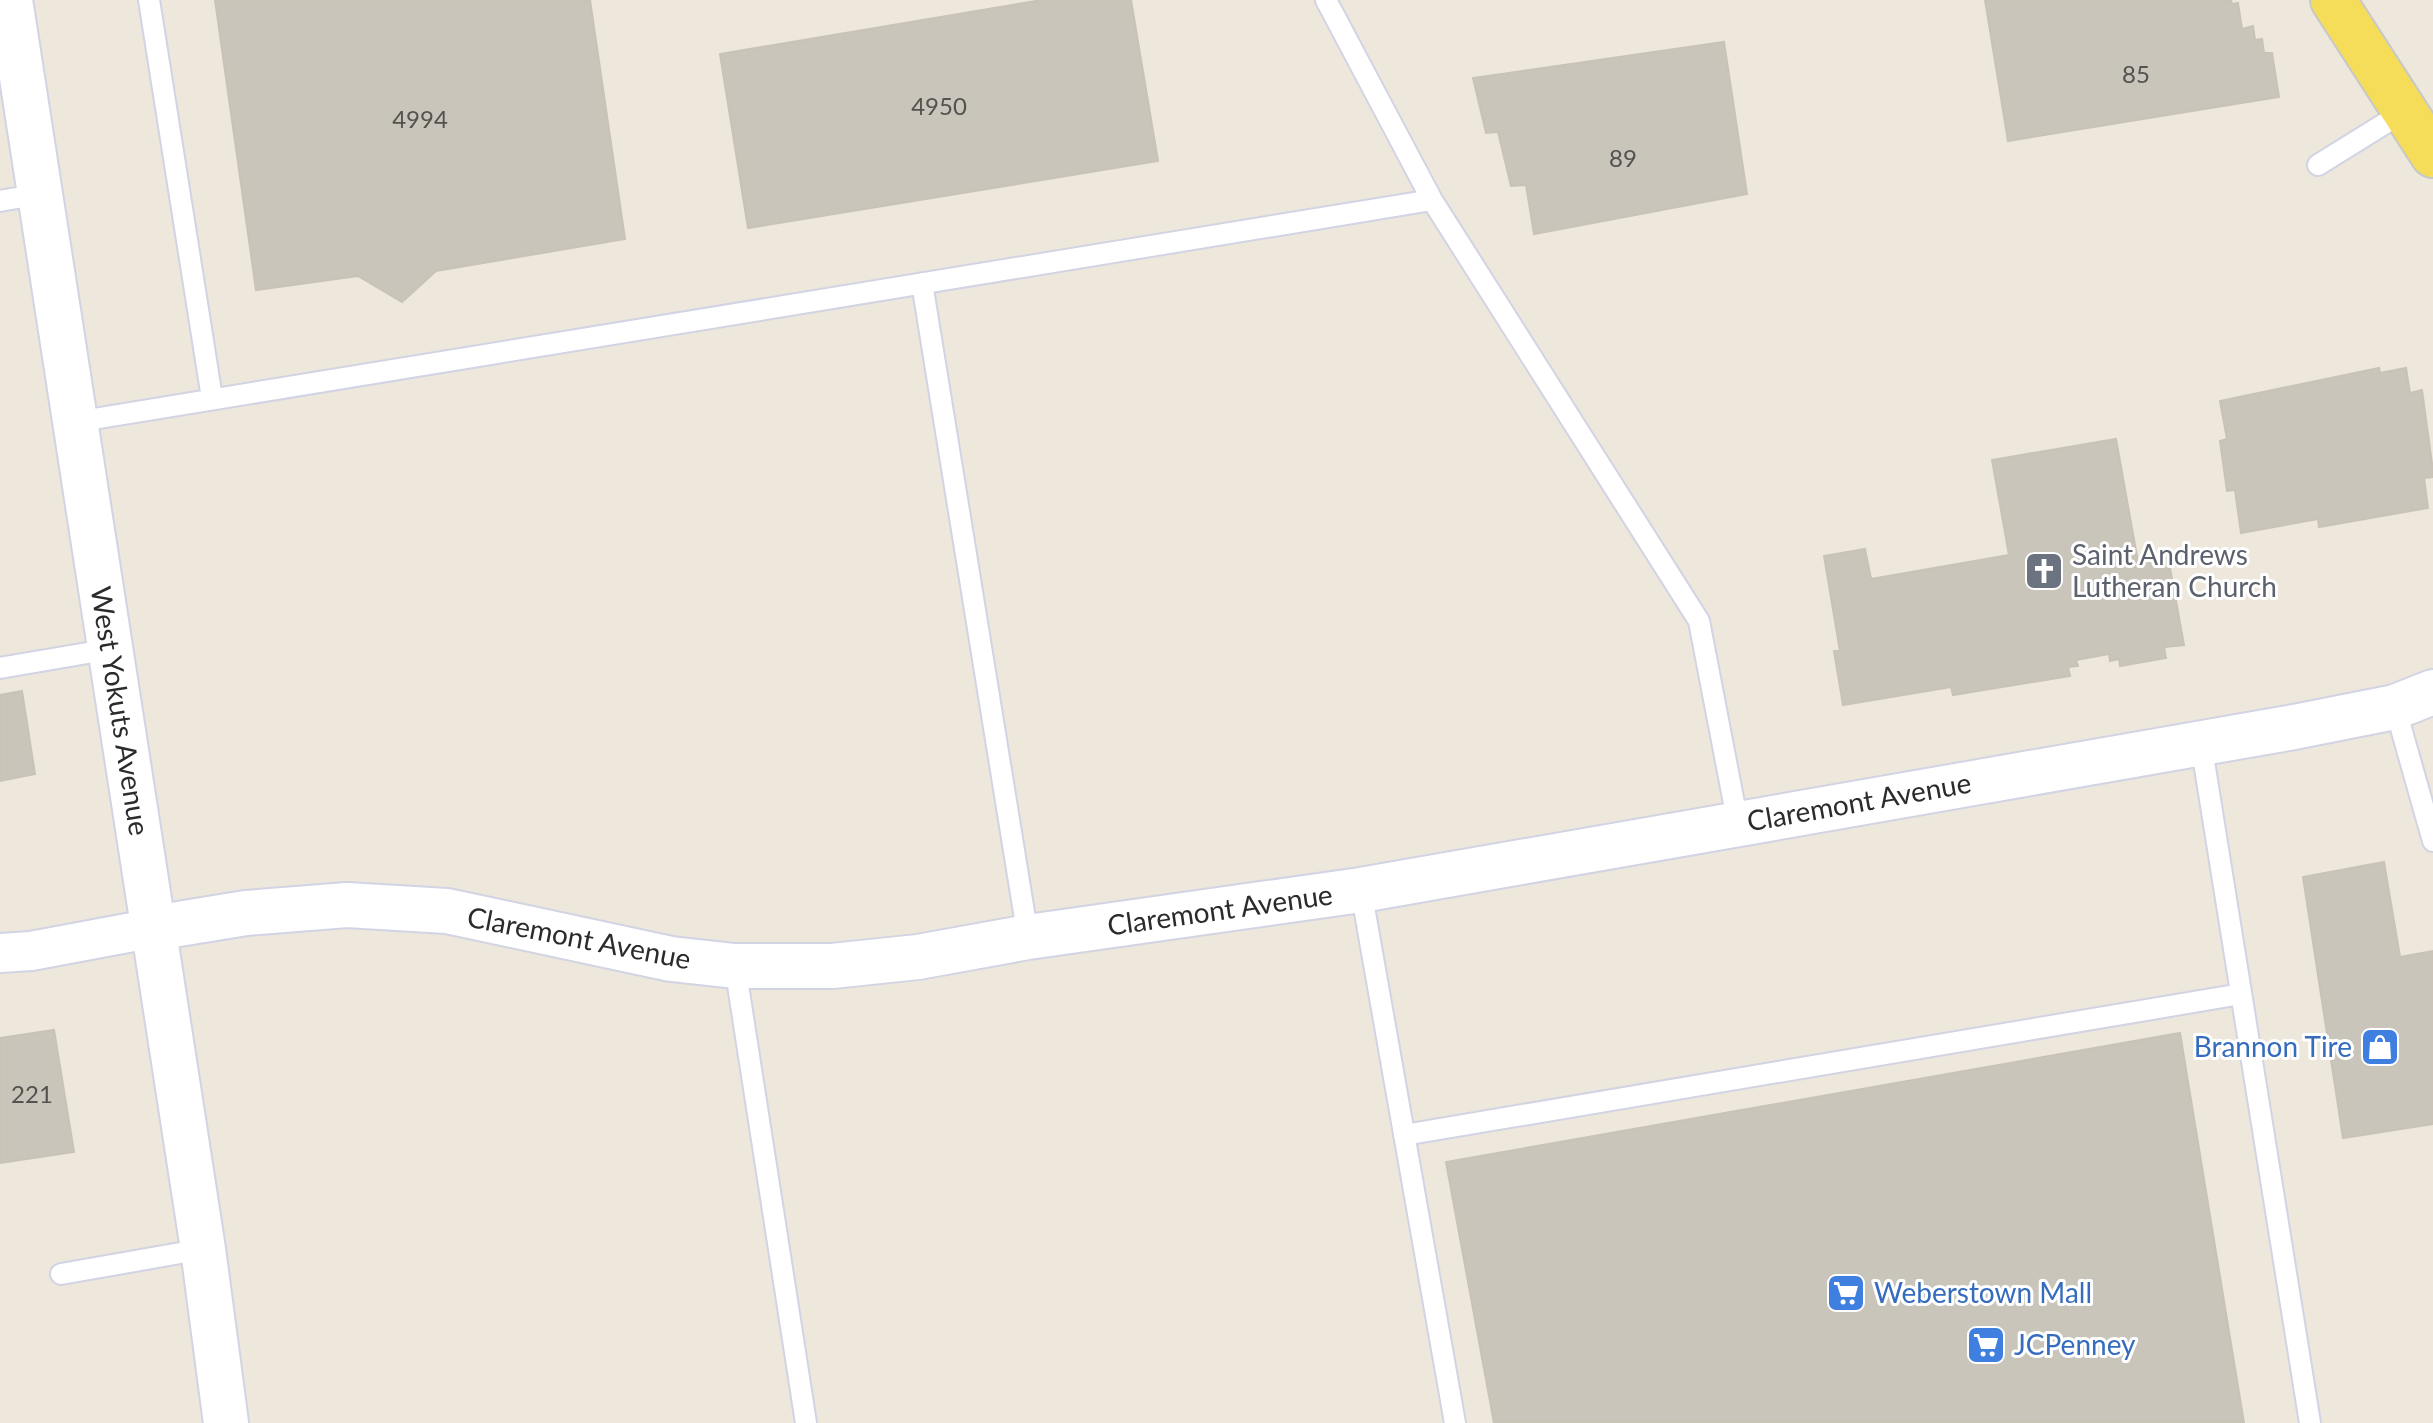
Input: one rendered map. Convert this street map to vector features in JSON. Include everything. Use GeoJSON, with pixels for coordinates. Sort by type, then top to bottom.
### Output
{"type":"FeatureCollection","features":[{"type":"Feature","properties":{"kind":"main road"},"geometry":{"type":"LineString","coordinates":[[2333,0],[2433,155]]}},
{"type":"Feature","properties":{"kind":"street","name":"West Yokuts Avenue"},"geometry":{"type":"LineString","coordinates":[[10,0],[20,197],[75,422],[203,1249],[226,1423]]}},
{"type":"Feature","properties":{"kind":"street","name":"Claremont Avenue"},"geometry":{"type":"LineString","coordinates":[[0,953],[246,913],[347,905],[433,910],[558,933],[671,959],[735,966],[860,963],[918,957],[1028,937],[1361,890],[2201,743],[2414,700]]}},
{"type":"Feature","properties":{"kind":"lane"},"geometry":{"type":"LineString","coordinates":[[149,0],[212,398]]}},
{"type":"Feature","properties":{"kind":"lane"},"geometry":{"type":"LineString","coordinates":[[1326,0],[1432,200],[1699,621],[1738,824]]}},
{"type":"Feature","properties":{"kind":"lane"},"geometry":{"type":"LineString","coordinates":[[2318,165],[2405,111]]}},
{"type":"Feature","properties":{"kind":"lane"},"geometry":{"type":"LineString","coordinates":[[75,422],[1432,200]]}},
{"type":"Feature","properties":{"kind":"lane"},"geometry":{"type":"LineString","coordinates":[[922,283],[1028,937]]}},
{"type":"Feature","properties":{"kind":"lane"},"geometry":{"type":"LineString","coordinates":[[0,668],[111,649]]}},
{"type":"Feature","properties":{"kind":"lane"},"geometry":{"type":"LineString","coordinates":[[2414,700],[2432,830]]}},
{"type":"Feature","properties":{"kind":"lane"},"geometry":{"type":"LineString","coordinates":[[2201,743],[2310,1423]]}},
{"type":"Feature","properties":{"kind":"lane"},"geometry":{"type":"LineString","coordinates":[[1361,890],[1455,1423]]}},
{"type":"Feature","properties":{"kind":"lane"},"geometry":{"type":"LineString","coordinates":[[735,966],[806,1423]]}},
{"type":"Feature","properties":{"kind":"lane"},"geometry":{"type":"LineString","coordinates":[[1404,1135],[2241,994]]}},
{"type":"Feature","properties":{"kind":"lane"},"geometry":{"type":"LineString","coordinates":[[61,1274],[203,1249]]}},
{"type":"Feature","properties":{"kind":"building"},"geometry":{"type":"Polygon","coordinates":[[[215,0],[590,0],[625,239],[436,271],[402,302],[358,276],[256,290],[215,0]]]}},
{"type":"Feature","properties":{"kind":"building"},"geometry":{"type":"Polygon","coordinates":[[[1042,0],[1131,0],[1158,161],[748,228],[720,54],[1042,0]]]}},
{"type":"Feature","properties":{"kind":"building"},"geometry":{"type":"Polygon","coordinates":[[[1985,0],[2231,0],[2232,4],[2238,3],[2242,29],[2253,26],[2255,40],[2262,39],[2264,53],[2272,53],[2279,97],[2008,141],[1985,0]]]}},
{"type":"Feature","properties":{"kind":"building"},"geometry":{"type":"Polygon","coordinates":[[[1724,42],[1747,194],[1534,234],[1526,185],[1511,186],[1498,132],[1486,133],[1473,78],[1724,42]]]}},
{"type":"Feature","properties":{"kind":"building"},"geometry":{"type":"Polygon","coordinates":[[[2379,368],[2380,373],[2406,368],[2410,393],[2422,390],[2433,471],[2433,477],[2424,478],[2428,508],[2319,527],[2318,519],[2241,533],[2235,490],[2227,491],[2220,441],[2227,439],[2220,401],[2379,368]]]}},
{"type":"Feature","properties":{"kind":"building","name":"Saint Andrews Lutheran Church"},"geometry":{"type":"Polygon","coordinates":[[[2116,439],[2138,562],[2168,557],[2184,645],[2164,647],[2166,658],[2120,666],[2119,659],[2110,661],[2109,654],[2076,660],[2078,666],[2068,667],[2070,676],[1953,695],[1951,687],[1843,705],[1834,651],[1840,651],[1824,556],[1865,549],[1871,579],[2009,555],[1992,460],[2116,439]]]}},
{"type":"Feature","properties":{"kind":"building"},"geometry":{"type":"Polygon","coordinates":[[[22,691],[35,774],[0,781],[0,695],[22,691]]]}},
{"type":"Feature","properties":{"kind":"building","name":"Brannon Tire"},"geometry":{"type":"Polygon","coordinates":[[[2384,862],[2400,957],[2433,951],[2433,1124],[2343,1138],[2303,877],[2384,862]]]}},
{"type":"Feature","properties":{"kind":"building"},"geometry":{"type":"Polygon","coordinates":[[[54,1030],[74,1152],[0,1163],[0,1038],[54,1030]]]}},
{"type":"Feature","properties":{"kind":"building","name":"Weberstown Mall"},"geometry":{"type":"Polygon","coordinates":[[[2180,1033],[2244,1423],[1494,1423],[1446,1162],[2180,1033]]]}},
{"type":"Feature","properties":{"kind":"place","name":"Saint Andrews Lutheran Church"},"geometry":{"type":"Point","coordinates":[2044,571]}},
{"type":"Feature","properties":{"kind":"place","name":"Brannon Tire"},"geometry":{"type":"Point","coordinates":[2380,1047]}},
{"type":"Feature","properties":{"kind":"place","name":"Weberstown Mall"},"geometry":{"type":"Point","coordinates":[1846,1293]}},
{"type":"Feature","properties":{"kind":"place","name":"JCPenney"},"geometry":{"type":"Point","coordinates":[1986,1345]}}]}
